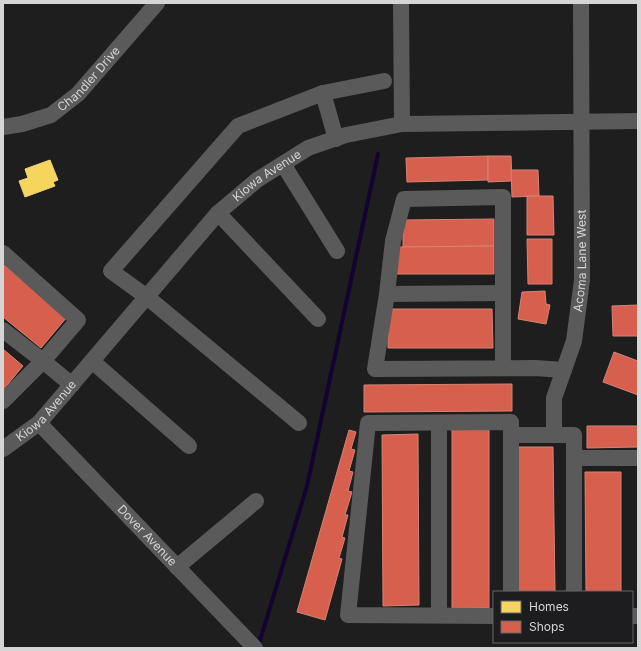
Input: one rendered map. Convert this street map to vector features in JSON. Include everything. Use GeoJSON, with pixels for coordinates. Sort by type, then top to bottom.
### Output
{"type":"FeatureCollection","features":[{"type":"Feature","properties":{"kind":"street","name":"Chandler Drive"},"geometry":{"type":"LineString","coordinates":[[3,127],[22,124],[51,115],[78,94],[157,3]]}},
{"type":"Feature","properties":{"kind":"street"},"geometry":{"type":"LineString","coordinates":[[401,3],[402,124]]}},
{"type":"Feature","properties":{"kind":"street","name":"Acoma Lane West"},"geometry":{"type":"LineString","coordinates":[[554,435],[554,398],[574,341],[582,280],[581,3]]}},
{"type":"Feature","properties":{"kind":"street"},"geometry":{"type":"LineString","coordinates":[[299,423],[147,297],[111,271],[238,126],[323,93],[384,81]]}},
{"type":"Feature","properties":{"kind":"street"},"geometry":{"type":"LineString","coordinates":[[323,93],[336,139]]}},
{"type":"Feature","properties":{"kind":"street","name":"Kiowa Avenue"},"geometry":{"type":"LineString","coordinates":[[3,450],[39,423],[218,213],[257,180],[308,148],[346,135],[402,124],[638,121]]}},
{"type":"Feature","properties":{"kind":"street"},"geometry":{"type":"LineString","coordinates":[[282,164],[337,251]]}},
{"type":"Feature","properties":{"kind":"street"},"geometry":{"type":"LineString","coordinates":[[503,368],[503,197],[404,199],[393,241],[387,294],[375,369],[503,368],[564,370]]}},
{"type":"Feature","properties":{"kind":"street"},"geometry":{"type":"LineString","coordinates":[[218,213],[318,319]]}},
{"type":"Feature","properties":{"kind":"street"},"geometry":{"type":"LineString","coordinates":[[3,253],[78,320],[43,362],[3,401]]}},
{"type":"Feature","properties":{"kind":"street"},"geometry":{"type":"LineString","coordinates":[[387,294],[503,293]]}},
{"type":"Feature","properties":{"kind":"street"},"geometry":{"type":"LineString","coordinates":[[3,330],[72,385]]}},
{"type":"Feature","properties":{"kind":"street"},"geometry":{"type":"LineString","coordinates":[[92,361],[189,446]]}},
{"type":"Feature","properties":{"kind":"street"},"geometry":{"type":"LineString","coordinates":[[493,616],[348,615],[368,423],[512,422],[512,591]]}},
{"type":"Feature","properties":{"kind":"street","name":"Dover Avenue"},"geometry":{"type":"LineString","coordinates":[[39,423],[255,648]]}},
{"type":"Feature","properties":{"kind":"street"},"geometry":{"type":"LineString","coordinates":[[439,423],[439,616]]}},
{"type":"Feature","properties":{"kind":"street"},"geometry":{"type":"LineString","coordinates":[[512,435],[574,435],[574,591]]}},
{"type":"Feature","properties":{"kind":"street"},"geometry":{"type":"LineString","coordinates":[[574,458],[638,458]]}},
{"type":"Feature","properties":{"kind":"street"},"geometry":{"type":"LineString","coordinates":[[177,567],[256,501]]}},
{"type":"Feature","properties":{"kind":"building: Homes"},"geometry":{"type":"Polygon","coordinates":[[[50,160],[58,180],[53,182],[55,186],[25,197],[19,181],[28,178],[25,169],[50,160]]]}},
{"type":"Feature","properties":{"kind":"building: Shops"},"geometry":{"type":"Polygon","coordinates":[[[488,156],[488,180],[407,182],[406,158],[488,156]]]}},
{"type":"Feature","properties":{"kind":"building: Shops"},"geometry":{"type":"Polygon","coordinates":[[[488,156],[511,156],[512,181],[488,182],[488,156]]]}},
{"type":"Feature","properties":{"kind":"building: Shops"},"geometry":{"type":"Polygon","coordinates":[[[511,170],[538,170],[539,196],[512,197],[511,170]]]}},
{"type":"Feature","properties":{"kind":"building: Shops"},"geometry":{"type":"Polygon","coordinates":[[[527,196],[553,196],[554,235],[527,235],[527,196]]]}},
{"type":"Feature","properties":{"kind":"building: Shops"},"geometry":{"type":"Polygon","coordinates":[[[494,219],[494,246],[403,247],[403,220],[494,219]]]}},
{"type":"Feature","properties":{"kind":"building: Shops"},"geometry":{"type":"Polygon","coordinates":[[[527,239],[552,239],[552,284],[528,284],[527,239]]]}},
{"type":"Feature","properties":{"kind":"building: Shops"},"geometry":{"type":"Polygon","coordinates":[[[494,246],[494,274],[395,274],[395,247],[494,246]]]}},
{"type":"Feature","properties":{"kind":"building: Shops"},"geometry":{"type":"Polygon","coordinates":[[[3,264],[67,317],[41,348],[3,317],[3,264]]]}},
{"type":"Feature","properties":{"kind":"building: Shops"},"geometry":{"type":"Polygon","coordinates":[[[545,291],[546,304],[550,305],[546,324],[518,319],[522,292],[545,291]]]}},
{"type":"Feature","properties":{"kind":"building: Shops"},"geometry":{"type":"Polygon","coordinates":[[[638,305],[638,336],[613,336],[612,306],[638,305]]]}},
{"type":"Feature","properties":{"kind":"building: Shops"},"geometry":{"type":"Polygon","coordinates":[[[388,309],[492,309],[493,348],[388,348],[388,309]]]}},
{"type":"Feature","properties":{"kind":"building: Shops"},"geometry":{"type":"Polygon","coordinates":[[[3,349],[23,366],[3,390],[3,349]]]}},
{"type":"Feature","properties":{"kind":"building: Shops"},"geometry":{"type":"Polygon","coordinates":[[[614,352],[638,361],[638,395],[603,382],[614,352]]]}},
{"type":"Feature","properties":{"kind":"building: Shops"},"geometry":{"type":"Polygon","coordinates":[[[512,384],[512,411],[364,412],[364,385],[512,384]]]}},
{"type":"Feature","properties":{"kind":"building: Shops"},"geometry":{"type":"Polygon","coordinates":[[[587,426],[638,426],[638,447],[587,448],[587,426]]]}},
{"type":"Feature","properties":{"kind":"building: Shops"},"geometry":{"type":"Polygon","coordinates":[[[452,429],[489,429],[489,608],[452,608],[452,429]]]}},
{"type":"Feature","properties":{"kind":"building: Shops"},"geometry":{"type":"Polygon","coordinates":[[[349,430],[356,432],[351,449],[355,450],[349,471],[353,472],[348,491],[352,492],[345,515],[348,515],[342,537],[345,538],[339,558],[342,559],[325,620],[297,612],[349,430]]]}},
{"type":"Feature","properties":{"kind":"building: Shops"},"geometry":{"type":"Polygon","coordinates":[[[418,434],[419,605],[383,606],[382,435],[418,434]]]}},
{"type":"Feature","properties":{"kind":"building: Shops"},"geometry":{"type":"Polygon","coordinates":[[[515,447],[553,447],[555,591],[516,591],[515,447]]]}},
{"type":"Feature","properties":{"kind":"building: Shops"},"geometry":{"type":"Polygon","coordinates":[[[585,472],[621,472],[621,591],[586,591],[585,472]]]}},
{"type":"Feature","properties":{"kind":"waterway"},"geometry":{"type":"LineString","coordinates":[[258,647],[307,486],[378,154]]}}]}
